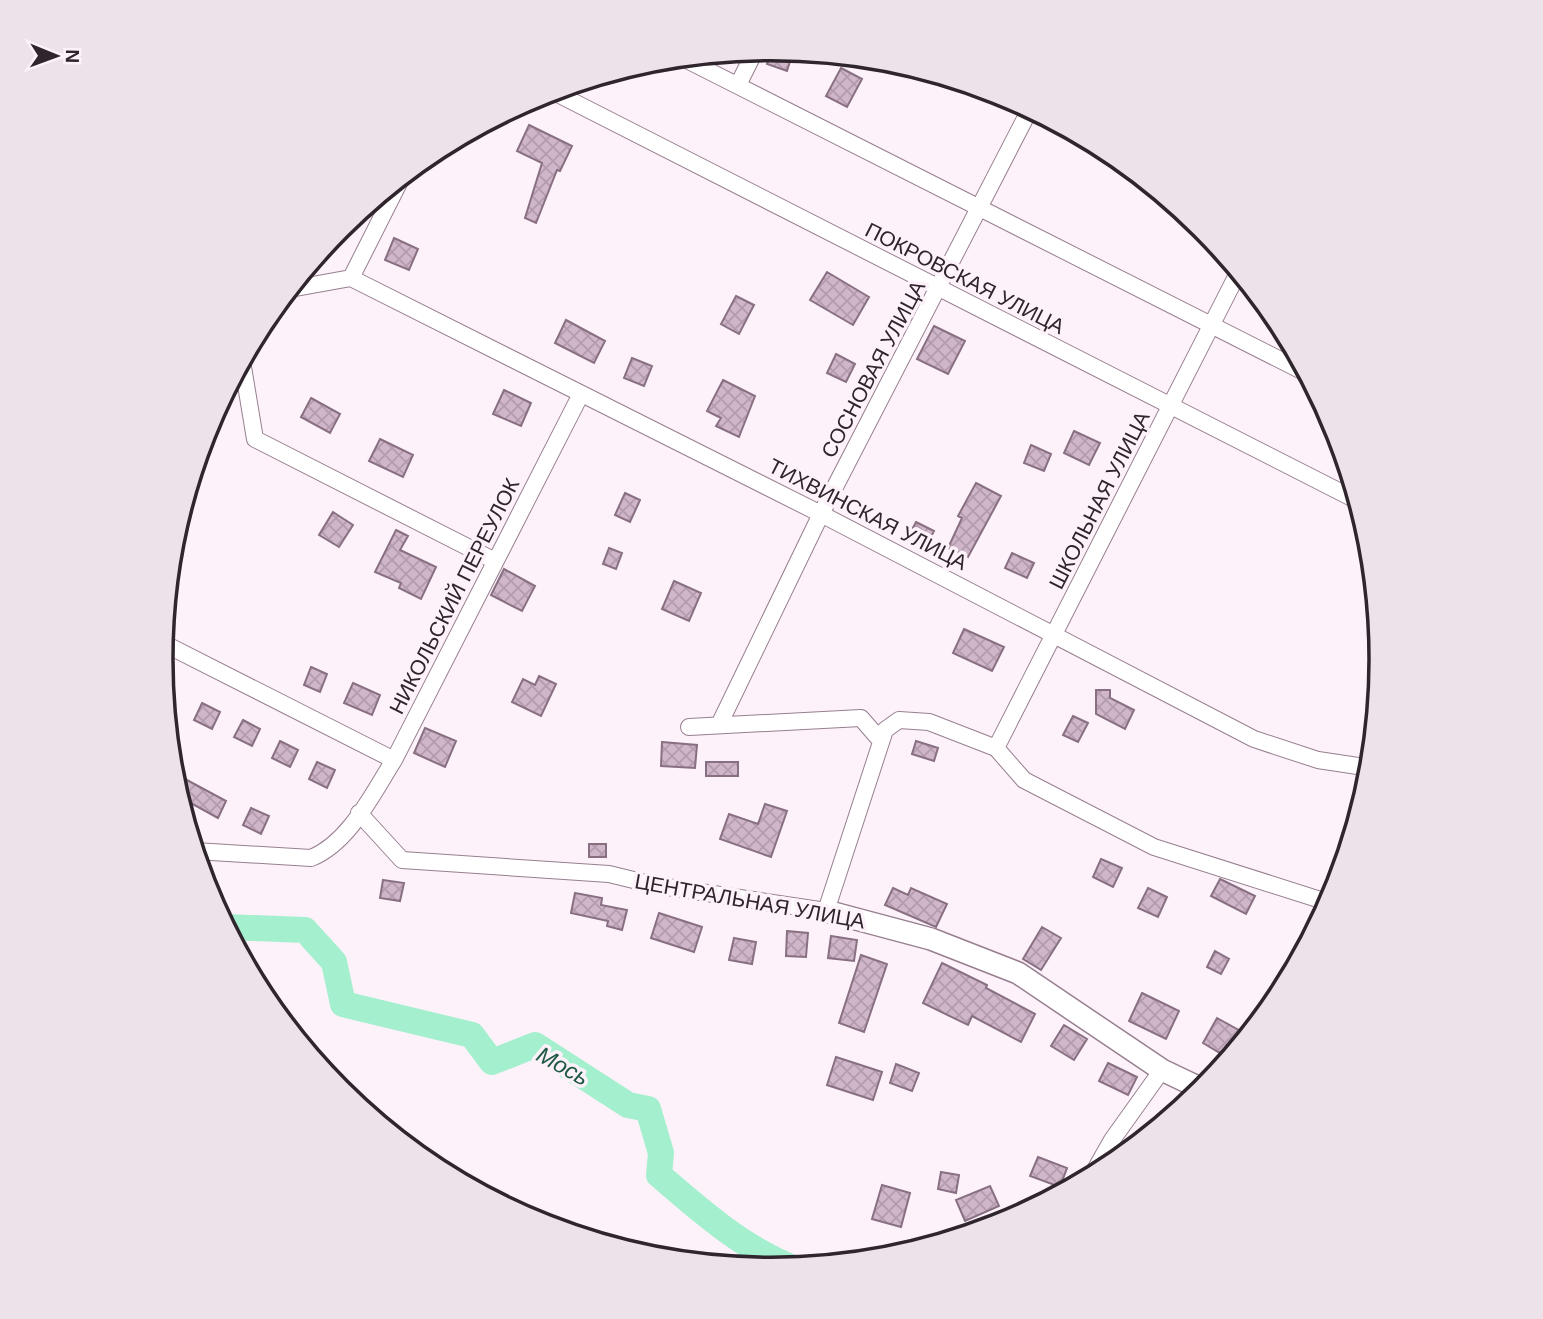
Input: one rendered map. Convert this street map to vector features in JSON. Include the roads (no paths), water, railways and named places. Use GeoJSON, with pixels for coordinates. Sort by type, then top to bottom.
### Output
{"type":"FeatureCollection","features":[{"type":"Feature","properties":{"kind":"street"},"geometry":{"type":"LineString","coordinates":[[738,85],[749,62]]}},
{"type":"Feature","properties":{"kind":"street"},"geometry":{"type":"LineString","coordinates":[[698,66],[1294,367]]}},
{"type":"Feature","properties":{"kind":"street","name":"ПОКРОВСКАЯ УЛИЦА"},"geometry":{"type":"LineString","coordinates":[[566,98],[1346,495]]}},
{"type":"Feature","properties":{"kind":"street","name":"СОСНОВАЯ УЛИЦА"},"geometry":{"type":"LineString","coordinates":[[719,725],[821,514],[1025,118]]}},
{"type":"Feature","properties":{"kind":"street"},"geometry":{"type":"LineString","coordinates":[[304,286],[351,278],[391,198]]}},
{"type":"Feature","properties":{"kind":"street","name":"ТИХВИНСКАЯ УЛИЦА"},"geometry":{"type":"LineString","coordinates":[[351,278],[1055,633],[1254,738],[1318,760],[1360,766]]}},
{"type":"Feature","properties":{"kind":"street","name":"ШКОЛЬНАЯ УЛИЦА"},"geometry":{"type":"LineString","coordinates":[[996,748],[1234,281]]}},
{"type":"Feature","properties":{"kind":"street"},"geometry":{"type":"LineString","coordinates":[[245,376],[256,439],[495,561]]}},
{"type":"Feature","properties":{"kind":"street","name":"НИКОЛЬСКИЙ ПЕРЕУЛОК"},"geometry":{"type":"LineString","coordinates":[[205,852],[311,858],[326,852],[359,813],[394,760],[581,394]]}},
{"type":"Feature","properties":{"kind":"street"},"geometry":{"type":"LineString","coordinates":[[174,648],[394,760]]}},
{"type":"Feature","properties":{"kind":"street"},"geometry":{"type":"LineString","coordinates":[[689,727],[861,718],[880,740]]}},
{"type":"Feature","properties":{"kind":"street"},"geometry":{"type":"LineString","coordinates":[[826,911],[880,740],[885,730],[898,720],[929,722],[996,748],[1024,780],[1154,847],[1319,899]]}},
{"type":"Feature","properties":{"kind":"street","name":"ЦЕНТРАЛЬНАЯ УЛИЦА"},"geometry":{"type":"LineString","coordinates":[[359,813],[402,860],[609,874],[654,885],[826,911],[931,939],[1018,973],[1162,1070],[1193,1085]]}},
{"type":"Feature","properties":{"kind":"street"},"geometry":{"type":"LineString","coordinates":[[1101,1159],[1162,1070]]}},
{"type":"Feature","properties":{"kind":"waterway","name":"Мось"},"geometry":{"type":"LineString","coordinates":[[237,927],[305,930],[334,962],[343,1004],[472,1035],[492,1062],[535,1045],[628,1105],[648,1109],[661,1153],[659,1175],[706,1215],[772,1258]]}}]}
